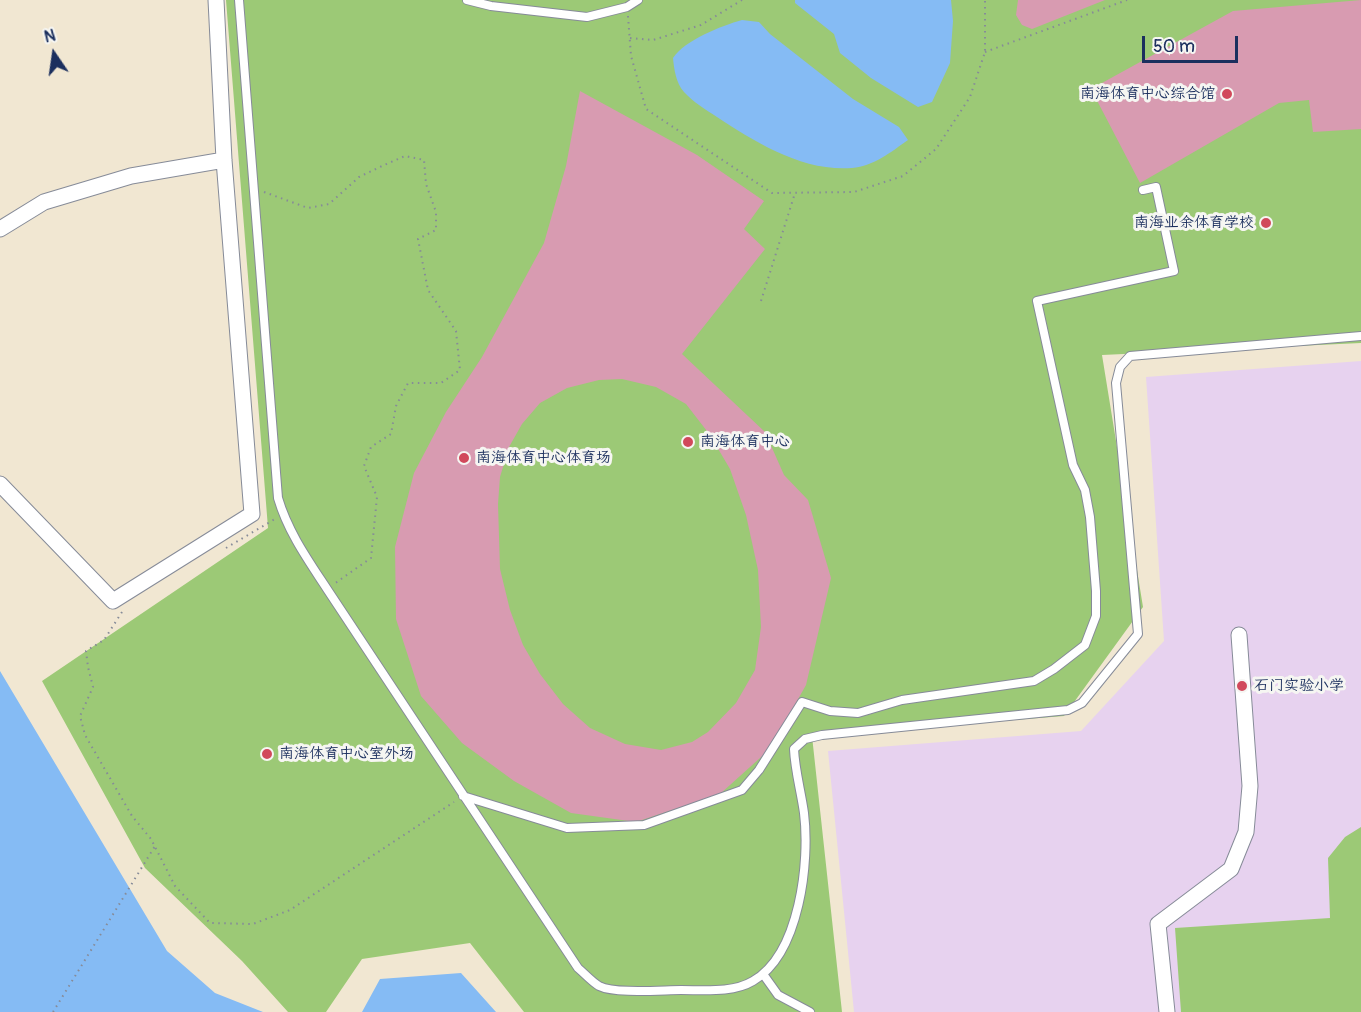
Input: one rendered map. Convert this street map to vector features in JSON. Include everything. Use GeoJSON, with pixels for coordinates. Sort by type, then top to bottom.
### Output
{"type":"FeatureCollection","features":[{"type":"Feature","properties":{"kind":"street"},"geometry":{"type":"LineString","coordinates":[[0,484],[113,601],[252,514],[224,160],[216,0]]}},
{"type":"Feature","properties":{"kind":"street"},"geometry":{"type":"LineString","coordinates":[[0,229],[44,202],[131,176],[224,160]]}},
{"type":"Feature","properties":{"kind":"street"},"geometry":{"type":"LineString","coordinates":[[1167,1012],[1158,924],[1231,869],[1246,832],[1250,786],[1239,635]]}},
{"type":"Feature","properties":{"kind":"lane"},"geometry":{"type":"LineString","coordinates":[[239,0],[278,498],[283,514],[297,542],[327,589],[578,968],[600,987],[621,990],[729,989],[753,982],[772,966],[790,932],[802,884],[806,846],[804,812],[795,767],[794,749],[805,739],[822,735],[1068,710],[1082,703],[1138,634],[1116,383],[1120,367],[1130,356],[1361,336]]}},
{"type":"Feature","properties":{"kind":"lane"},"geometry":{"type":"LineString","coordinates":[[467,0],[491,6],[587,16],[627,7],[638,0]]}},
{"type":"Feature","properties":{"kind":"lane"},"geometry":{"type":"LineString","coordinates":[[463,796],[567,828],[645,825],[742,790],[759,770],[802,702],[830,711],[858,714],[902,700],[1034,681],[1085,645],[1096,616],[1090,517],[1084,490],[1073,465],[1037,301],[1174,271],[1156,187],[1143,190]]}},
{"type":"Feature","properties":{"kind":"lane"},"geometry":{"type":"LineString","coordinates":[[763,974],[778,995],[810,1012]]}},
{"type":"Feature","properties":{"kind":"path"},"geometry":{"type":"LineString","coordinates":[[630,38],[653,40],[701,25],[742,0]]}},
{"type":"Feature","properties":{"kind":"path"},"geometry":{"type":"LineString","coordinates":[[627,7],[631,56],[646,109],[772,193],[854,192],[903,176],[936,149],[970,97],[985,52],[985,0]]}},
{"type":"Feature","properties":{"kind":"path"},"geometry":{"type":"LineString","coordinates":[[985,52],[1127,0]]}},
{"type":"Feature","properties":{"kind":"path"},"geometry":{"type":"LineString","coordinates":[[253,184],[267,193],[308,208],[330,204],[359,177],[405,156],[424,160],[426,184],[436,212],[436,230],[418,239],[429,290],[456,331],[460,370],[441,383],[408,383],[396,405],[391,434],[371,447],[364,466],[377,497],[371,558],[327,589]]}},
{"type":"Feature","properties":{"kind":"path"},"geometry":{"type":"LineString","coordinates":[[761,301],[795,193]]}},
{"type":"Feature","properties":{"kind":"path"},"geometry":{"type":"LineString","coordinates":[[224,549],[283,514]]}},
{"type":"Feature","properties":{"kind":"path"},"geometry":{"type":"LineString","coordinates":[[127,607],[117,617],[104,640],[86,651],[93,687],[80,716],[85,735],[132,816],[155,846],[175,886],[210,923],[253,924],[290,910],[463,796]]}},
{"type":"Feature","properties":{"kind":"path"},"geometry":{"type":"LineString","coordinates":[[53,1012],[155,846]]}},
{"type":"Feature","properties":{"kind":"shaded area","name":"石门实验小学"},"geometry":{"type":"Polygon","coordinates":[[[1361,361],[1361,1012],[854,1012],[828,751],[1081,731],[1164,641],[1146,377],[1361,361]]]}},
{"type":"Feature","properties":{"kind":"green space","name":"南海体育中心"},"geometry":{"type":"Polygon","coordinates":[[[226,0],[1361,0],[1361,343],[1102,355],[1143,607],[1064,716],[812,736],[842,1012],[524,1012],[470,943],[362,959],[326,1012],[288,1012],[242,961],[145,868],[42,681],[268,528],[226,0]]]}},
{"type":"Feature","properties":{"kind":"green space"},"geometry":{"type":"Polygon","coordinates":[[[1361,827],[1361,1012],[1181,1012],[1175,928],[1330,918],[1328,858],[1345,837],[1361,827]]]}},
{"type":"Feature","properties":{"kind":"water"},"geometry":{"type":"Polygon","coordinates":[[[795,0],[951,0],[953,21],[950,63],[932,102],[918,107],[871,78],[840,53],[834,34],[795,3],[795,0]]]}},
{"type":"Feature","properties":{"kind":"water"},"geometry":{"type":"Polygon","coordinates":[[[742,20],[759,22],[770,34],[853,99],[899,127],[908,140],[882,158],[860,167],[834,168],[816,165],[763,145],[699,105],[681,88],[673,58],[686,45],[695,40],[742,20]]]}},
{"type":"Feature","properties":{"kind":"water"},"geometry":{"type":"Polygon","coordinates":[[[0,671],[167,951],[215,993],[263,1012],[0,1012],[0,671]]]}},
{"type":"Feature","properties":{"kind":"water"},"geometry":{"type":"Polygon","coordinates":[[[461,973],[496,1012],[362,1012],[380,979],[461,973]]]}},
{"type":"Feature","properties":{"kind":"building"},"geometry":{"type":"Polygon","coordinates":[[[1018,0],[1105,0],[1032,29],[1022,25],[1016,15],[1018,0]]]}},
{"type":"Feature","properties":{"kind":"building","name":"南海体育中心综合馆"},"geometry":{"type":"Polygon","coordinates":[[[1361,0],[1361,129],[1313,132],[1309,100],[1279,103],[1140,183],[1091,89],[1233,11],[1361,0]]]}},
{"type":"Feature","properties":{"kind":"building","name":"南海体育中心体育场"},"geometry":{"type":"Polygon","coordinates":[[[580,91],[697,155],[764,201],[744,229],[765,249],[682,354],[765,432],[784,475],[808,500],[831,578],[806,685],[770,749],[720,794],[636,822],[571,813],[514,781],[462,743],[421,696],[396,619],[395,547],[414,473],[446,412],[482,357],[544,243],[566,166],[580,91]],[[622,379],[599,380],[567,388],[540,403],[522,424],[509,447],[500,477],[498,504],[500,569],[510,610],[523,645],[540,674],[563,704],[590,728],[625,744],[661,750],[692,742],[708,732],[736,703],[755,670],[761,627],[758,570],[746,515],[730,469],[710,435],[686,404],[656,387],[622,379]]]}},
{"type":"Feature","properties":{"kind":"place","name":"南海体育中心综合馆"},"geometry":{"type":"Point","coordinates":[1227,94]}},
{"type":"Feature","properties":{"kind":"place","name":"南海业余体育学校"},"geometry":{"type":"Point","coordinates":[1266,223]}},
{"type":"Feature","properties":{"kind":"place","name":"南海体育中心"},"geometry":{"type":"Point","coordinates":[688,442]}},
{"type":"Feature","properties":{"kind":"place","name":"南海体育中心体育场"},"geometry":{"type":"Point","coordinates":[464,458]}},
{"type":"Feature","properties":{"kind":"place","name":"石门实验小学"},"geometry":{"type":"Point","coordinates":[1242,686]}},
{"type":"Feature","properties":{"kind":"place","name":"南海体育中心室外场"},"geometry":{"type":"Point","coordinates":[267,754]}}]}
